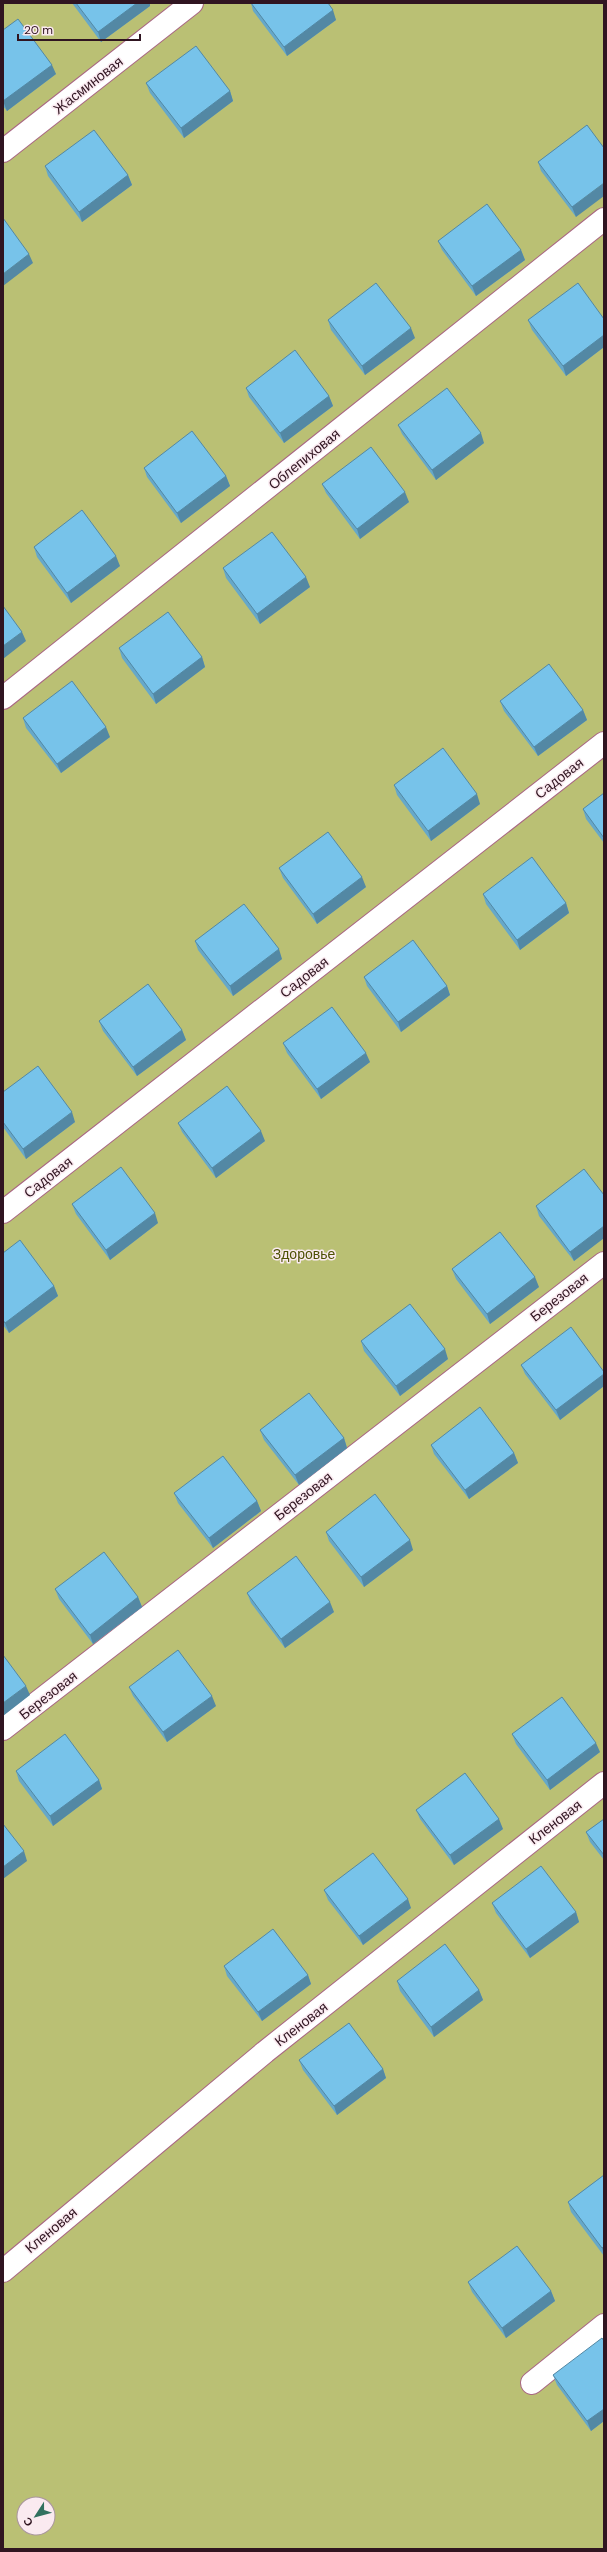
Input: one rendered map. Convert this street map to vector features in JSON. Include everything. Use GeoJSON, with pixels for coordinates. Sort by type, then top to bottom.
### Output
{"type":"FeatureCollection","features":[{"type":"Feature","properties":{"kind":"street","name":"Жасминовая"},"geometry":{"type":"LineString","coordinates":[[3,151],[192,3]]}},
{"type":"Feature","properties":{"kind":"street","name":"Облепиховая"},"geometry":{"type":"LineString","coordinates":[[3,698],[604,219]]}},
{"type":"Feature","properties":{"kind":"street","name":"Садовая"},"geometry":{"type":"LineString","coordinates":[[3,1212],[604,743]]}},
{"type":"Feature","properties":{"kind":"street","name":"Березовая"},"geometry":{"type":"LineString","coordinates":[[3,1729],[604,1263]]}},
{"type":"Feature","properties":{"kind":"street","name":"Кленовая"},"geometry":{"type":"LineString","coordinates":[[3,2271],[264,2052],[604,1783]]}},
{"type":"Feature","properties":{"kind":"street"},"geometry":{"type":"LineString","coordinates":[[532,2383],[604,2324]]}},
{"type":"Feature","properties":{"kind":"green space","name":"Здоровье"},"geometry":{"type":"Polygon","coordinates":[[[3,3],[604,3],[604,2549],[3,2549],[3,3]]]}},
{"type":"Feature","properties":{"kind":"building"},"geometry":{"type":"Polygon","coordinates":[[[76,3],[137,3],[98,32],[76,3]]]}},
{"type":"Feature","properties":{"kind":"building"},"geometry":{"type":"Polygon","coordinates":[[[251,3],[328,3],[333,10],[284,47],[251,3]]]}},
{"type":"Feature","properties":{"kind":"building"},"geometry":{"type":"Polygon","coordinates":[[[18,19],[52,65],[3,101],[3,30],[18,19]]]}},
{"type":"Feature","properties":{"kind":"building"},"geometry":{"type":"Polygon","coordinates":[[[196,46],[230,91],[181,128],[146,83],[196,46]]]}},
{"type":"Feature","properties":{"kind":"building"},"geometry":{"type":"Polygon","coordinates":[[[587,125],[604,148],[604,183],[572,207],[538,162],[587,125]]]}},
{"type":"Feature","properties":{"kind":"building"},"geometry":{"type":"Polygon","coordinates":[[[94,130],[128,175],[79,212],[45,166],[94,130]]]}},
{"type":"Feature","properties":{"kind":"building"},"geometry":{"type":"Polygon","coordinates":[[[487,204],[521,250],[472,286],[438,241],[487,204]]]}},
{"type":"Feature","properties":{"kind":"building"},"geometry":{"type":"Polygon","coordinates":[[[3,218],[29,254],[3,274],[3,218]]]}},
{"type":"Feature","properties":{"kind":"building"},"geometry":{"type":"Polygon","coordinates":[[[376,283],[411,328],[362,366],[328,320],[376,283]]]}},
{"type":"Feature","properties":{"kind":"building"},"geometry":{"type":"Polygon","coordinates":[[[578,283],[604,319],[604,335],[563,366],[528,320],[578,283]]]}},
{"type":"Feature","properties":{"kind":"building"},"geometry":{"type":"Polygon","coordinates":[[[295,350],[329,396],[280,433],[246,388],[295,350]]]}},
{"type":"Feature","properties":{"kind":"building"},"geometry":{"type":"Polygon","coordinates":[[[447,388],[481,433],[432,470],[398,425],[447,388]]]}},
{"type":"Feature","properties":{"kind":"building"},"geometry":{"type":"Polygon","coordinates":[[[192,431],[226,476],[177,513],[144,468],[192,431]]]}},
{"type":"Feature","properties":{"kind":"building"},"geometry":{"type":"Polygon","coordinates":[[[371,447],[405,492],[357,529],[322,484],[371,447]]]}},
{"type":"Feature","properties":{"kind":"building"},"geometry":{"type":"Polygon","coordinates":[[[82,510],[116,556],[67,593],[34,547],[82,510]]]}},
{"type":"Feature","properties":{"kind":"building"},"geometry":{"type":"Polygon","coordinates":[[[272,532],[306,577],[257,614],[223,568],[272,532]]]}},
{"type":"Feature","properties":{"kind":"building"},"geometry":{"type":"Polygon","coordinates":[[[3,606],[22,632],[3,646],[3,606]]]}},
{"type":"Feature","properties":{"kind":"building"},"geometry":{"type":"Polygon","coordinates":[[[168,612],[202,657],[153,694],[119,648],[168,612]]]}},
{"type":"Feature","properties":{"kind":"building"},"geometry":{"type":"Polygon","coordinates":[[[549,664],[583,710],[534,747],[500,701],[549,664]]]}},
{"type":"Feature","properties":{"kind":"building"},"geometry":{"type":"Polygon","coordinates":[[[72,681],[106,727],[57,764],[23,718],[72,681]]]}},
{"type":"Feature","properties":{"kind":"building"},"geometry":{"type":"Polygon","coordinates":[[[443,748],[477,794],[428,831],[394,785],[443,748]]]}},
{"type":"Feature","properties":{"kind":"building"},"geometry":{"type":"Polygon","coordinates":[[[604,793],[604,838],[583,809],[604,793]]]}},
{"type":"Feature","properties":{"kind":"building"},"geometry":{"type":"Polygon","coordinates":[[[328,832],[362,877],[313,914],[279,868],[328,832]]]}},
{"type":"Feature","properties":{"kind":"building"},"geometry":{"type":"Polygon","coordinates":[[[532,857],[566,903],[517,940],[483,894],[532,857]]]}},
{"type":"Feature","properties":{"kind":"building"},"geometry":{"type":"Polygon","coordinates":[[[244,904],[279,949],[230,986],[195,941],[244,904]]]}},
{"type":"Feature","properties":{"kind":"building"},"geometry":{"type":"Polygon","coordinates":[[[413,940],[447,986],[398,1022],[364,977],[413,940]]]}},
{"type":"Feature","properties":{"kind":"building"},"geometry":{"type":"Polygon","coordinates":[[[148,984],[182,1030],[133,1067],[99,1021],[148,984]]]}},
{"type":"Feature","properties":{"kind":"building"},"geometry":{"type":"Polygon","coordinates":[[[332,1007],[366,1053],[317,1089],[283,1043],[332,1007]]]}},
{"type":"Feature","properties":{"kind":"building"},"geometry":{"type":"Polygon","coordinates":[[[38,1066],[72,1112],[23,1149],[3,1122],[3,1092],[38,1066]]]}},
{"type":"Feature","properties":{"kind":"building"},"geometry":{"type":"Polygon","coordinates":[[[227,1086],[261,1131],[212,1168],[178,1123],[227,1086]]]}},
{"type":"Feature","properties":{"kind":"building"},"geometry":{"type":"Polygon","coordinates":[[[121,1167],[155,1213],[106,1250],[72,1204],[121,1167]]]}},
{"type":"Feature","properties":{"kind":"building"},"geometry":{"type":"Polygon","coordinates":[[[584,1169],[604,1195],[604,1226],[570,1252],[536,1206],[584,1169]]]}},
{"type":"Feature","properties":{"kind":"building"},"geometry":{"type":"Polygon","coordinates":[[[500,1232],[535,1277],[487,1314],[452,1269],[500,1232]]]}},
{"type":"Feature","properties":{"kind":"building"},"geometry":{"type":"Polygon","coordinates":[[[20,1240],[54,1286],[5,1323],[3,1320],[3,1253],[20,1240]]]}},
{"type":"Feature","properties":{"kind":"building"},"geometry":{"type":"Polygon","coordinates":[[[410,1304],[445,1349],[396,1386],[361,1341],[410,1304]]]}},
{"type":"Feature","properties":{"kind":"building"},"geometry":{"type":"Polygon","coordinates":[[[571,1327],[604,1374],[556,1410],[521,1365],[571,1327]]]}},
{"type":"Feature","properties":{"kind":"building"},"geometry":{"type":"Polygon","coordinates":[[[309,1393],[344,1438],[295,1475],[260,1430],[309,1393]]]}},
{"type":"Feature","properties":{"kind":"building"},"geometry":{"type":"Polygon","coordinates":[[[480,1407],[514,1453],[465,1490],[431,1445],[480,1407]]]}},
{"type":"Feature","properties":{"kind":"building"},"geometry":{"type":"Polygon","coordinates":[[[223,1456],[257,1501],[209,1538],[174,1493],[223,1456]]]}},
{"type":"Feature","properties":{"kind":"building"},"geometry":{"type":"Polygon","coordinates":[[[375,1494],[410,1540],[361,1577],[326,1532],[375,1494]]]}},
{"type":"Feature","properties":{"kind":"building"},"geometry":{"type":"Polygon","coordinates":[[[104,1552],[138,1597],[90,1635],[55,1589],[104,1552]]]}},
{"type":"Feature","properties":{"kind":"building"},"geometry":{"type":"Polygon","coordinates":[[[296,1556],[330,1602],[281,1639],[247,1593],[296,1556]]]}},
{"type":"Feature","properties":{"kind":"building"},"geometry":{"type":"Polygon","coordinates":[[[178,1650],[212,1696],[163,1732],[129,1687],[178,1650]]]}},
{"type":"Feature","properties":{"kind":"building"},"geometry":{"type":"Polygon","coordinates":[[[3,1655],[26,1686],[3,1703],[3,1655]]]}},
{"type":"Feature","properties":{"kind":"building"},"geometry":{"type":"Polygon","coordinates":[[[562,1697],[596,1743],[547,1780],[512,1734],[562,1697]]]}},
{"type":"Feature","properties":{"kind":"building"},"geometry":{"type":"Polygon","coordinates":[[[65,1734],[99,1780],[50,1816],[16,1771],[65,1734]]]}},
{"type":"Feature","properties":{"kind":"building"},"geometry":{"type":"Polygon","coordinates":[[[465,1773],[499,1819],[450,1855],[416,1810],[465,1773]]]}},
{"type":"Feature","properties":{"kind":"building"},"geometry":{"type":"Polygon","coordinates":[[[604,1819],[604,1855],[586,1832],[604,1819]]]}},
{"type":"Feature","properties":{"kind":"building"},"geometry":{"type":"Polygon","coordinates":[[[3,1824],[24,1851],[3,1867],[3,1824]]]}},
{"type":"Feature","properties":{"kind":"building"},"geometry":{"type":"Polygon","coordinates":[[[373,1853],[408,1899],[359,1936],[324,1890],[373,1853]]]}},
{"type":"Feature","properties":{"kind":"building"},"geometry":{"type":"Polygon","coordinates":[[[541,1866],[576,1912],[526,1949],[492,1903],[541,1866]]]}},
{"type":"Feature","properties":{"kind":"building"},"geometry":{"type":"Polygon","coordinates":[[[273,1929],[308,1975],[258,2012],[224,1966],[273,1929]]]}},
{"type":"Feature","properties":{"kind":"building"},"geometry":{"type":"Polygon","coordinates":[[[445,1944],[479,1990],[431,2027],[397,1981],[445,1944]]]}},
{"type":"Feature","properties":{"kind":"building"},"geometry":{"type":"Polygon","coordinates":[[[349,2023],[383,2069],[334,2106],[299,2060],[349,2023]]]}},
{"type":"Feature","properties":{"kind":"building"},"geometry":{"type":"Polygon","coordinates":[[[604,2175],[604,2246],[602,2248],[568,2202],[604,2175]]]}},
{"type":"Feature","properties":{"kind":"building"},"geometry":{"type":"Polygon","coordinates":[[[517,2246],[551,2291],[502,2328],[468,2282],[517,2246]]]}},
{"type":"Feature","properties":{"kind":"building"},"geometry":{"type":"Polygon","coordinates":[[[602,2338],[604,2341],[604,2409],[587,2421],[553,2375],[602,2338]]]}}]}
